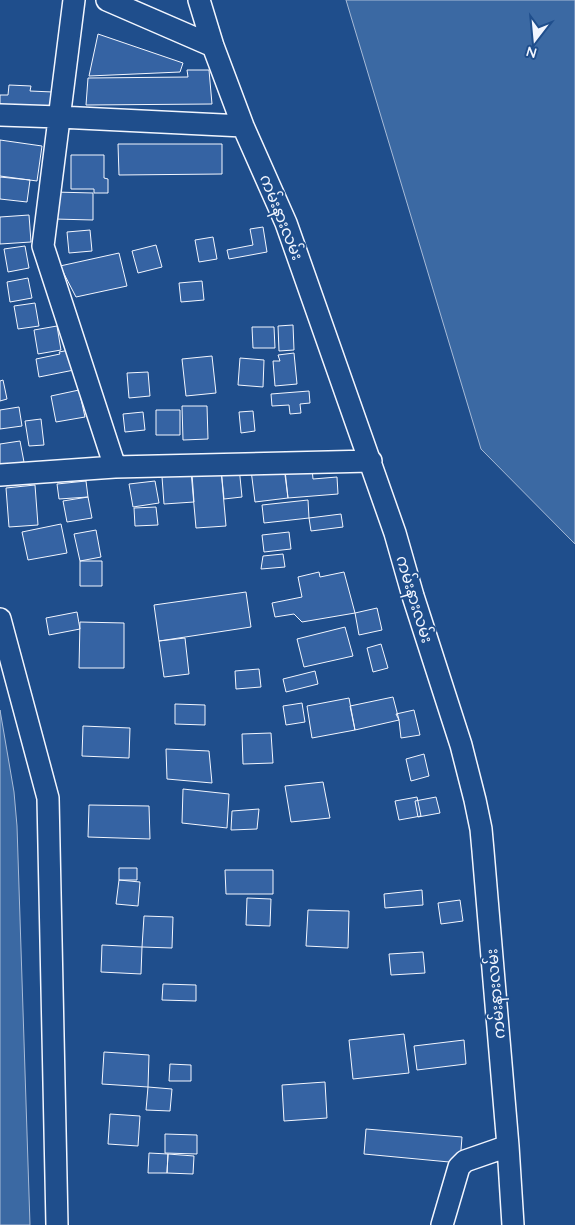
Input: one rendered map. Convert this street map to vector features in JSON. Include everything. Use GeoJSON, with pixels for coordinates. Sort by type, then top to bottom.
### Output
{"type":"FeatureCollection","features":[{"type":"Feature","properties":{"kind":"street"},"geometry":{"type":"LineString","coordinates":[[74,0],[43,246],[115,467]]}},
{"type":"Feature","properties":{"kind":"street"},"geometry":{"type":"LineString","coordinates":[[107,0],[213,46]]}},
{"type":"Feature","properties":{"kind":"street","name":"ကမ်းနားလမ်း"},"geometry":{"type":"LineString","coordinates":[[199,0],[213,46],[243,126],[286,222],[371,461],[461,745],[475,800],[483,851],[513,1225]]}},
{"type":"Feature","properties":{"kind":"street"},"geometry":{"type":"LineString","coordinates":[[0,115],[59,116],[243,126]]}},
{"type":"Feature","properties":{"kind":"street"},"geometry":{"type":"LineString","coordinates":[[0,475],[115,467],[371,461]]}},
{"type":"Feature","properties":{"kind":"street"},"geometry":{"type":"LineString","coordinates":[[0,619],[48,798],[57,1225]]}},
{"type":"Feature","properties":{"kind":"street"},"geometry":{"type":"LineString","coordinates":[[442,1225],[459,1166],[464,1161],[508,1146]]}},
{"type":"Feature","properties":{"kind":"water"},"geometry":{"type":"Polygon","coordinates":[[[346,0],[575,0],[575,544],[481,449],[346,0]]]}},
{"type":"Feature","properties":{"kind":"water"},"geometry":{"type":"Polygon","coordinates":[[[0,710],[14,792],[17,826],[30,1225],[0,1225],[0,710]]]}},
{"type":"Feature","properties":{"kind":"building"},"geometry":{"type":"Polygon","coordinates":[[[98,34],[183,63],[180,72],[89,76],[98,34]]]}},
{"type":"Feature","properties":{"kind":"building"},"geometry":{"type":"Polygon","coordinates":[[[187,70],[209,70],[212,104],[86,105],[88,78],[188,77],[187,70]]]}},
{"type":"Feature","properties":{"kind":"building"},"geometry":{"type":"Polygon","coordinates":[[[9,85],[31,86],[30,91],[53,92],[52,112],[0,109],[0,95],[8,95],[9,85]]]}},
{"type":"Feature","properties":{"kind":"building"},"geometry":{"type":"Polygon","coordinates":[[[0,140],[42,146],[37,181],[0,176],[0,140]]]}},
{"type":"Feature","properties":{"kind":"building"},"geometry":{"type":"Polygon","coordinates":[[[118,144],[222,144],[222,174],[119,175],[118,144]]]}},
{"type":"Feature","properties":{"kind":"building"},"geometry":{"type":"Polygon","coordinates":[[[71,155],[104,155],[104,178],[108,179],[108,193],[94,193],[94,189],[71,189],[71,155]]]}},
{"type":"Feature","properties":{"kind":"building"},"geometry":{"type":"Polygon","coordinates":[[[0,177],[30,180],[27,202],[0,199],[0,177]]]}},
{"type":"Feature","properties":{"kind":"building"},"geometry":{"type":"Polygon","coordinates":[[[54,192],[93,193],[93,220],[54,219],[54,192]]]}},
{"type":"Feature","properties":{"kind":"building"},"geometry":{"type":"Polygon","coordinates":[[[29,215],[31,242],[0,244],[0,217],[29,215]]]}},
{"type":"Feature","properties":{"kind":"building"},"geometry":{"type":"Polygon","coordinates":[[[263,227],[267,252],[229,259],[227,250],[253,245],[250,229],[263,227]]]}},
{"type":"Feature","properties":{"kind":"building"},"geometry":{"type":"Polygon","coordinates":[[[90,230],[92,251],[69,253],[67,232],[90,230]]]}},
{"type":"Feature","properties":{"kind":"building"},"geometry":{"type":"Polygon","coordinates":[[[213,237],[217,259],[199,262],[195,240],[213,237]]]}},
{"type":"Feature","properties":{"kind":"building"},"geometry":{"type":"Polygon","coordinates":[[[156,245],[162,267],[138,273],[132,251],[156,245]]]}},
{"type":"Feature","properties":{"kind":"building"},"geometry":{"type":"Polygon","coordinates":[[[25,246],[29,268],[8,272],[4,249],[25,246]]]}},
{"type":"Feature","properties":{"kind":"building"},"geometry":{"type":"Polygon","coordinates":[[[119,253],[127,286],[76,297],[60,266],[119,253]]]}},
{"type":"Feature","properties":{"kind":"building"},"geometry":{"type":"Polygon","coordinates":[[[28,278],[32,298],[10,302],[7,282],[28,278]]]}},
{"type":"Feature","properties":{"kind":"building"},"geometry":{"type":"Polygon","coordinates":[[[202,281],[204,300],[181,302],[179,283],[202,281]]]}},
{"type":"Feature","properties":{"kind":"building"},"geometry":{"type":"Polygon","coordinates":[[[35,303],[39,326],[18,329],[14,306],[35,303]]]}},
{"type":"Feature","properties":{"kind":"building"},"geometry":{"type":"Polygon","coordinates":[[[293,325],[294,350],[279,351],[278,326],[293,325]]]}},
{"type":"Feature","properties":{"kind":"building"},"geometry":{"type":"Polygon","coordinates":[[[57,326],[61,350],[38,354],[34,330],[57,326]]]}},
{"type":"Feature","properties":{"kind":"building"},"geometry":{"type":"Polygon","coordinates":[[[252,327],[274,327],[275,348],[253,348],[252,327]]]}},
{"type":"Feature","properties":{"kind":"building"},"geometry":{"type":"Polygon","coordinates":[[[70,350],[74,370],[39,377],[36,359],[70,350]]]}},
{"type":"Feature","properties":{"kind":"building"},"geometry":{"type":"Polygon","coordinates":[[[294,353],[297,384],[275,386],[273,361],[280,361],[278,355],[294,353]]]}},
{"type":"Feature","properties":{"kind":"building"},"geometry":{"type":"Polygon","coordinates":[[[212,356],[216,393],[186,396],[182,359],[212,356]]]}},
{"type":"Feature","properties":{"kind":"building"},"geometry":{"type":"Polygon","coordinates":[[[240,358],[264,360],[263,387],[238,385],[240,358]]]}},
{"type":"Feature","properties":{"kind":"building"},"geometry":{"type":"Polygon","coordinates":[[[148,372],[150,396],[129,398],[127,373],[148,372]]]}},
{"type":"Feature","properties":{"kind":"building"},"geometry":{"type":"Polygon","coordinates":[[[3,380],[7,399],[0,401],[0,381],[3,380]]]}},
{"type":"Feature","properties":{"kind":"building"},"geometry":{"type":"Polygon","coordinates":[[[79,390],[85,417],[56,422],[51,396],[79,390]]]}},
{"type":"Feature","properties":{"kind":"building"},"geometry":{"type":"Polygon","coordinates":[[[309,391],[310,403],[300,404],[301,413],[290,414],[289,405],[272,406],[271,394],[309,391]]]}},
{"type":"Feature","properties":{"kind":"building"},"geometry":{"type":"Polygon","coordinates":[[[182,406],[207,406],[208,439],[183,440],[182,406]]]}},
{"type":"Feature","properties":{"kind":"building"},"geometry":{"type":"Polygon","coordinates":[[[19,407],[22,426],[0,429],[0,410],[19,407]]]}},
{"type":"Feature","properties":{"kind":"building"},"geometry":{"type":"Polygon","coordinates":[[[156,410],[180,410],[180,435],[156,435],[156,410]]]}},
{"type":"Feature","properties":{"kind":"building"},"geometry":{"type":"Polygon","coordinates":[[[253,411],[255,431],[241,433],[239,412],[253,411]]]}},
{"type":"Feature","properties":{"kind":"building"},"geometry":{"type":"Polygon","coordinates":[[[143,412],[145,430],[125,432],[123,414],[143,412]]]}},
{"type":"Feature","properties":{"kind":"building"},"geometry":{"type":"Polygon","coordinates":[[[41,419],[44,445],[29,446],[25,421],[41,419]]]}},
{"type":"Feature","properties":{"kind":"building"},"geometry":{"type":"Polygon","coordinates":[[[20,441],[24,462],[0,465],[0,444],[20,441]]]}},
{"type":"Feature","properties":{"kind":"building"},"geometry":{"type":"Polygon","coordinates":[[[311,458],[313,479],[337,477],[338,494],[288,498],[284,461],[311,458]]]}},
{"type":"Feature","properties":{"kind":"building"},"geometry":{"type":"Polygon","coordinates":[[[239,467],[242,497],[224,499],[221,469],[239,467]]]}},
{"type":"Feature","properties":{"kind":"building"},"geometry":{"type":"Polygon","coordinates":[[[284,467],[288,498],[255,502],[251,470],[284,467]]]}},
{"type":"Feature","properties":{"kind":"building"},"geometry":{"type":"Polygon","coordinates":[[[221,469],[226,526],[196,528],[191,471],[221,469]]]}},
{"type":"Feature","properties":{"kind":"building"},"geometry":{"type":"Polygon","coordinates":[[[192,474],[194,502],[164,504],[162,477],[192,474]]]}},
{"type":"Feature","properties":{"kind":"building"},"geometry":{"type":"Polygon","coordinates":[[[86,481],[88,497],[59,499],[57,484],[86,481]]]}},
{"type":"Feature","properties":{"kind":"building"},"geometry":{"type":"Polygon","coordinates":[[[155,481],[159,503],[133,507],[129,484],[155,481]]]}},
{"type":"Feature","properties":{"kind":"building"},"geometry":{"type":"Polygon","coordinates":[[[35,485],[38,525],[9,527],[6,488],[35,485]]]}},
{"type":"Feature","properties":{"kind":"building"},"geometry":{"type":"Polygon","coordinates":[[[88,497],[92,518],[67,522],[63,501],[88,497]]]}},
{"type":"Feature","properties":{"kind":"building"},"geometry":{"type":"Polygon","coordinates":[[[308,500],[309,518],[264,523],[262,505],[308,500]]]}},
{"type":"Feature","properties":{"kind":"building"},"geometry":{"type":"Polygon","coordinates":[[[156,507],[158,525],[135,526],[134,508],[156,507]]]}},
{"type":"Feature","properties":{"kind":"building"},"geometry":{"type":"Polygon","coordinates":[[[341,514],[343,527],[311,531],[309,518],[341,514]]]}},
{"type":"Feature","properties":{"kind":"building"},"geometry":{"type":"Polygon","coordinates":[[[61,524],[67,553],[28,560],[22,532],[61,524]]]}},
{"type":"Feature","properties":{"kind":"building"},"geometry":{"type":"Polygon","coordinates":[[[96,530],[101,557],[80,561],[74,534],[96,530]]]}},
{"type":"Feature","properties":{"kind":"building"},"geometry":{"type":"Polygon","coordinates":[[[289,532],[291,549],[264,552],[262,535],[289,532]]]}},
{"type":"Feature","properties":{"kind":"building"},"geometry":{"type":"Polygon","coordinates":[[[283,554],[285,567],[261,569],[263,556],[283,554]]]}},
{"type":"Feature","properties":{"kind":"building"},"geometry":{"type":"Polygon","coordinates":[[[80,561],[102,561],[102,586],[80,586],[80,561]]]}},
{"type":"Feature","properties":{"kind":"building"},"geometry":{"type":"Polygon","coordinates":[[[319,572],[320,577],[344,572],[355,613],[302,622],[294,614],[275,617],[272,603],[302,597],[298,577],[319,572]]]}},
{"type":"Feature","properties":{"kind":"building"},"geometry":{"type":"Polygon","coordinates":[[[246,592],[251,627],[159,641],[154,605],[246,592]]]}},
{"type":"Feature","properties":{"kind":"building"},"geometry":{"type":"Polygon","coordinates":[[[377,608],[382,630],[359,635],[355,613],[377,608]]]}},
{"type":"Feature","properties":{"kind":"building"},"geometry":{"type":"Polygon","coordinates":[[[77,612],[80,629],[49,635],[46,618],[77,612]]]}},
{"type":"Feature","properties":{"kind":"building"},"geometry":{"type":"Polygon","coordinates":[[[80,622],[124,623],[124,668],[79,668],[80,622]]]}},
{"type":"Feature","properties":{"kind":"building"},"geometry":{"type":"Polygon","coordinates":[[[345,627],[353,656],[304,667],[297,639],[345,627]]]}},
{"type":"Feature","properties":{"kind":"building"},"geometry":{"type":"Polygon","coordinates":[[[185,638],[189,674],[164,677],[159,641],[185,638]]]}},
{"type":"Feature","properties":{"kind":"building"},"geometry":{"type":"Polygon","coordinates":[[[381,644],[388,668],[373,672],[367,648],[381,644]]]}},
{"type":"Feature","properties":{"kind":"building"},"geometry":{"type":"Polygon","coordinates":[[[259,669],[261,687],[236,689],[235,671],[259,669]]]}},
{"type":"Feature","properties":{"kind":"building"},"geometry":{"type":"Polygon","coordinates":[[[315,671],[318,684],[286,692],[283,679],[315,671]]]}},
{"type":"Feature","properties":{"kind":"building"},"geometry":{"type":"Polygon","coordinates":[[[393,697],[399,720],[355,730],[350,706],[393,697]]]}},
{"type":"Feature","properties":{"kind":"building"},"geometry":{"type":"Polygon","coordinates":[[[349,698],[355,730],[312,738],[307,706],[349,698]]]}},
{"type":"Feature","properties":{"kind":"building"},"geometry":{"type":"Polygon","coordinates":[[[302,703],[305,722],[286,725],[283,706],[302,703]]]}},
{"type":"Feature","properties":{"kind":"building"},"geometry":{"type":"Polygon","coordinates":[[[175,704],[205,705],[205,725],[175,724],[175,704]]]}},
{"type":"Feature","properties":{"kind":"building"},"geometry":{"type":"Polygon","coordinates":[[[414,710],[420,735],[401,738],[399,720],[396,714],[414,710]]]}},
{"type":"Feature","properties":{"kind":"building"},"geometry":{"type":"Polygon","coordinates":[[[83,726],[130,728],[129,758],[82,756],[83,726]]]}},
{"type":"Feature","properties":{"kind":"building"},"geometry":{"type":"Polygon","coordinates":[[[271,733],[273,763],[243,764],[242,734],[271,733]]]}},
{"type":"Feature","properties":{"kind":"building"},"geometry":{"type":"Polygon","coordinates":[[[166,749],[209,751],[212,783],[167,779],[166,749]]]}},
{"type":"Feature","properties":{"kind":"building"},"geometry":{"type":"Polygon","coordinates":[[[424,754],[429,776],[411,781],[406,759],[424,754]]]}},
{"type":"Feature","properties":{"kind":"building"},"geometry":{"type":"Polygon","coordinates":[[[323,782],[330,818],[291,822],[285,786],[323,782]]]}},
{"type":"Feature","properties":{"kind":"building"},"geometry":{"type":"Polygon","coordinates":[[[183,789],[229,794],[227,828],[182,823],[183,789]]]}},
{"type":"Feature","properties":{"kind":"building"},"geometry":{"type":"Polygon","coordinates":[[[417,797],[421,816],[399,820],[395,801],[417,797]]]}},
{"type":"Feature","properties":{"kind":"building"},"geometry":{"type":"Polygon","coordinates":[[[436,797],[440,813],[418,817],[415,801],[436,797]]]}},
{"type":"Feature","properties":{"kind":"building"},"geometry":{"type":"Polygon","coordinates":[[[89,805],[149,806],[150,839],[88,837],[89,805]]]}},
{"type":"Feature","properties":{"kind":"building"},"geometry":{"type":"Polygon","coordinates":[[[259,809],[257,829],[231,830],[232,811],[259,809]]]}},
{"type":"Feature","properties":{"kind":"building"},"geometry":{"type":"Polygon","coordinates":[[[119,868],[137,868],[137,880],[119,880],[119,868]]]}},
{"type":"Feature","properties":{"kind":"building"},"geometry":{"type":"Polygon","coordinates":[[[225,870],[273,870],[273,894],[226,894],[225,870]]]}},
{"type":"Feature","properties":{"kind":"building"},"geometry":{"type":"Polygon","coordinates":[[[119,880],[140,882],[138,906],[116,904],[119,880]]]}},
{"type":"Feature","properties":{"kind":"building"},"geometry":{"type":"Polygon","coordinates":[[[422,890],[423,905],[385,908],[384,894],[422,890]]]}},
{"type":"Feature","properties":{"kind":"building"},"geometry":{"type":"Polygon","coordinates":[[[247,898],[271,899],[270,926],[246,925],[247,898]]]}},
{"type":"Feature","properties":{"kind":"building"},"geometry":{"type":"Polygon","coordinates":[[[460,900],[463,921],[441,924],[438,903],[460,900]]]}},
{"type":"Feature","properties":{"kind":"building"},"geometry":{"type":"Polygon","coordinates":[[[308,910],[349,911],[348,948],[306,946],[308,910]]]}},
{"type":"Feature","properties":{"kind":"building"},"geometry":{"type":"Polygon","coordinates":[[[144,916],[173,917],[172,948],[142,947],[144,916]]]}},
{"type":"Feature","properties":{"kind":"building"},"geometry":{"type":"Polygon","coordinates":[[[102,945],[142,947],[141,974],[101,972],[102,945]]]}},
{"type":"Feature","properties":{"kind":"building"},"geometry":{"type":"Polygon","coordinates":[[[423,952],[425,973],[391,975],[389,954],[423,952]]]}},
{"type":"Feature","properties":{"kind":"building"},"geometry":{"type":"Polygon","coordinates":[[[163,984],[196,985],[196,1001],[162,1000],[163,984]]]}},
{"type":"Feature","properties":{"kind":"building"},"geometry":{"type":"Polygon","coordinates":[[[404,1034],[409,1073],[353,1079],[349,1040],[404,1034]]]}},
{"type":"Feature","properties":{"kind":"building"},"geometry":{"type":"Polygon","coordinates":[[[464,1040],[466,1064],[417,1070],[414,1046],[464,1040]]]}},
{"type":"Feature","properties":{"kind":"building"},"geometry":{"type":"Polygon","coordinates":[[[104,1052],[149,1055],[148,1087],[102,1084],[104,1052]]]}},
{"type":"Feature","properties":{"kind":"building"},"geometry":{"type":"Polygon","coordinates":[[[170,1064],[191,1065],[191,1081],[169,1081],[170,1064]]]}},
{"type":"Feature","properties":{"kind":"building"},"geometry":{"type":"Polygon","coordinates":[[[325,1082],[327,1118],[284,1121],[282,1085],[325,1082]]]}},
{"type":"Feature","properties":{"kind":"building"},"geometry":{"type":"Polygon","coordinates":[[[148,1087],[172,1089],[170,1111],[146,1110],[148,1087]]]}},
{"type":"Feature","properties":{"kind":"building"},"geometry":{"type":"Polygon","coordinates":[[[110,1114],[140,1116],[138,1146],[108,1144],[110,1114]]]}},
{"type":"Feature","properties":{"kind":"building"},"geometry":{"type":"Polygon","coordinates":[[[366,1129],[462,1137],[460,1163],[364,1154],[366,1129]]]}},
{"type":"Feature","properties":{"kind":"building"},"geometry":{"type":"Polygon","coordinates":[[[165,1134],[197,1135],[197,1154],[165,1153],[165,1134]]]}},
{"type":"Feature","properties":{"kind":"building"},"geometry":{"type":"Polygon","coordinates":[[[149,1153],[168,1154],[167,1173],[148,1173],[149,1153]]]}},
{"type":"Feature","properties":{"kind":"building"},"geometry":{"type":"Polygon","coordinates":[[[168,1154],[194,1156],[193,1174],[167,1173],[168,1154]]]}}]}
